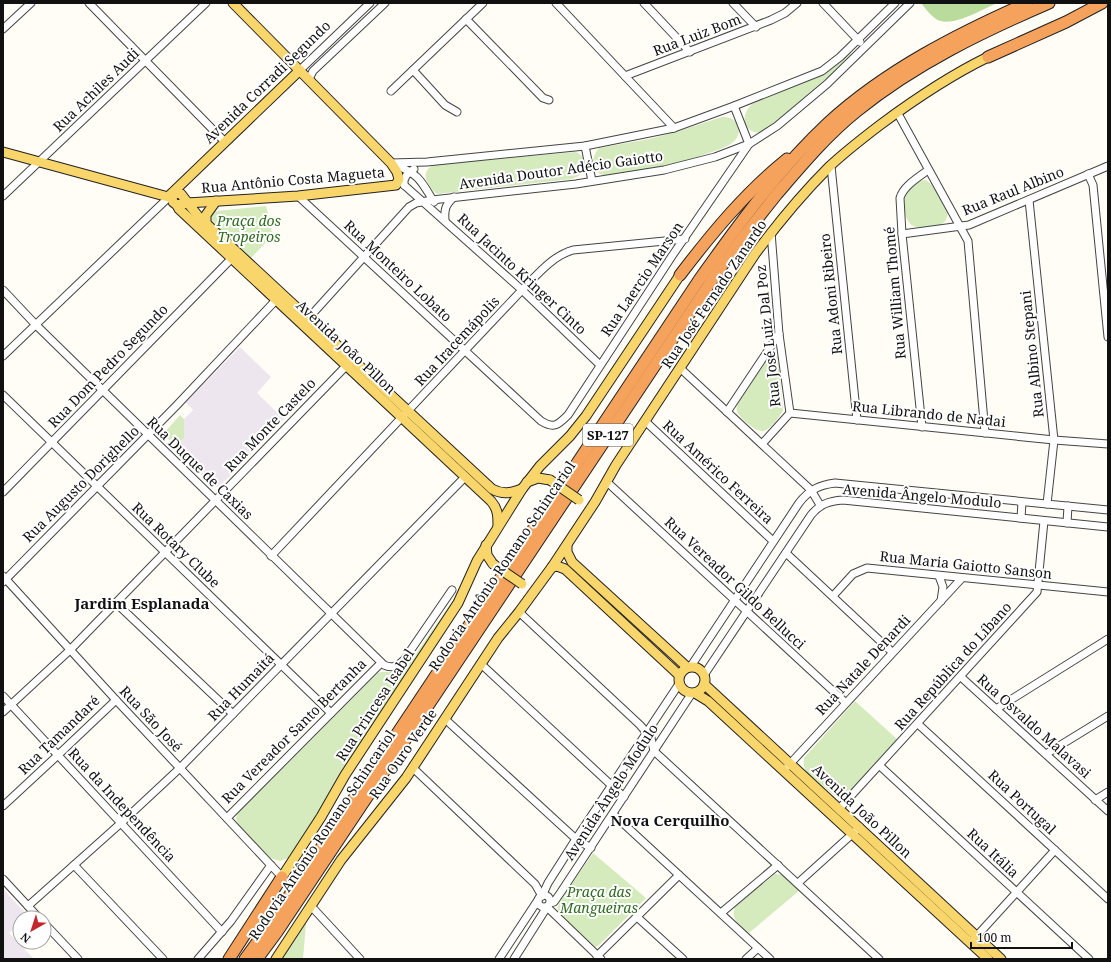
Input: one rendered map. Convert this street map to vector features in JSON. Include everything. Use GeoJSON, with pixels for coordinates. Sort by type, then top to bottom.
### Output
{"type":"FeatureCollection","features":[{"type":"Feature","properties":{"kind":"highway","name":"Rodovia Antônio Romano Schincariol"},"geometry":{"type":"LineString","coordinates":[[245,959],[313,861],[699,280],[744,218],[812,139],[851,103],[910,63],[956,36],[1027,3]]}},
{"type":"Feature","properties":{"kind":"highway","name":"Rodovia Antônio Romano Schincariol"},"geometry":{"type":"LineString","coordinates":[[256,959],[277,932],[729,254],[782,189],[813,153],[835,131],[857,111],[882,92],[918,68],[960,44],[1049,3]]}},
{"type":"Feature","properties":{"kind":"highway"},"geometry":{"type":"LineString","coordinates":[[988,58],[1066,22],[1102,3]]}},
{"type":"Feature","properties":{"kind":"highway"},"geometry":{"type":"LineString","coordinates":[[680,275],[739,203],[769,173],[812,139]]}},
{"type":"Feature","properties":{"kind":"highway"},"geometry":{"type":"LineString","coordinates":[[229,959],[282,877]]}},
{"type":"Feature","properties":{"kind":"main road"},"geometry":{"type":"LineString","coordinates":[[233,3],[391,163],[399,176],[400,185]]}},
{"type":"Feature","properties":{"kind":"main road","name":"Rua José Fernado Zanardo"},"geometry":{"type":"LineString","coordinates":[[552,567],[586,516],[616,465],[755,254],[772,232],[830,166],[861,139],[923,93],[966,68],[988,58]]}},
{"type":"Feature","properties":{"kind":"main road","name":"Avenida Corradi Segundo"},"geometry":{"type":"LineString","coordinates":[[178,199],[225,142],[300,70]]}},
{"type":"Feature","properties":{"kind":"main road"},"geometry":{"type":"LineString","coordinates":[[291,79],[301,78],[309,80]]}},
{"type":"Feature","properties":{"kind":"main road","name":"Rua Antônio Costa Magueta"},"geometry":{"type":"LineString","coordinates":[[3,152],[178,199],[216,201],[298,196],[400,185]]}},
{"type":"Feature","properties":{"kind":"main road","name":"Avenida João Pillon"},"geometry":{"type":"LineString","coordinates":[[178,199],[193,211],[305,322],[349,363],[402,418],[495,506],[498,514],[498,526]]}},
{"type":"Feature","properties":{"kind":"main road","name":"Avenida João Pillon"},"geometry":{"type":"LineString","coordinates":[[178,199],[231,259],[276,300],[305,322]]}},
{"type":"Feature","properties":{"kind":"main road"},"geometry":{"type":"LineString","coordinates":[[206,224],[206,215],[216,201]]}},
{"type":"Feature","properties":{"kind":"main road"},"geometry":{"type":"LineString","coordinates":[[540,584],[531,586],[522,584],[493,564],[487,555],[486,545],[540,466],[570,436],[586,416],[680,275]]}},
{"type":"Feature","properties":{"kind":"main road","name":"Avenida João Pillon"},"geometry":{"type":"LineString","coordinates":[[349,363],[409,411],[492,489],[504,494],[525,486]]}},
{"type":"Feature","properties":{"kind":"main road"},"geometry":{"type":"LineString","coordinates":[[525,486],[538,478],[550,480],[578,500],[584,507],[586,516]]}},
{"type":"Feature","properties":{"kind":"main road"},"geometry":{"type":"LineString","coordinates":[[552,567],[557,566],[565,569],[679,679],[685,691],[693,693],[701,690],[704,680],[700,669],[689,667],[572,562],[567,544]]}},
{"type":"Feature","properties":{"kind":"main road","name":"Rua Princesa Isabel"},"geometry":{"type":"LineString","coordinates":[[282,877],[321,817],[345,775],[458,603],[476,561],[486,545]]}},
{"type":"Feature","properties":{"kind":"main road","name":"Rua Ouro Verde"},"geometry":{"type":"LineString","coordinates":[[276,959],[341,860],[413,768],[498,638],[552,567]]}},
{"type":"Feature","properties":{"kind":"main road"},"geometry":{"type":"LineString","coordinates":[[679,679],[682,670],[689,667]]}},
{"type":"Feature","properties":{"kind":"main road","name":"Avenida João Pillon"},"geometry":{"type":"LineString","coordinates":[[704,680],[790,764],[860,828],[992,958]]}},
{"type":"Feature","properties":{"kind":"main road","name":"Avenida João Pillon"},"geometry":{"type":"LineString","coordinates":[[693,693],[708,701],[852,834],[973,939]]}},
{"type":"Feature","properties":{"kind":"street"},"geometry":{"type":"LineString","coordinates":[[3,29],[31,3]]}},
{"type":"Feature","properties":{"kind":"street"},"geometry":{"type":"LineString","coordinates":[[89,3],[225,142]]}},
{"type":"Feature","properties":{"kind":"street","name":"Rua Achiles Audi"},"geometry":{"type":"LineString","coordinates":[[3,196],[206,3]]}},
{"type":"Feature","properties":{"kind":"street","name":"Avenida Corradi Segundo"},"geometry":{"type":"LineString","coordinates":[[300,70],[370,3]]}},
{"type":"Feature","properties":{"kind":"street","name":"Avenida Corradi Segundo"},"geometry":{"type":"LineString","coordinates":[[309,80],[313,71],[383,3]]}},
{"type":"Feature","properties":{"kind":"street"},"geometry":{"type":"LineString","coordinates":[[391,91],[483,3]]}},
{"type":"Feature","properties":{"kind":"street"},"geometry":{"type":"LineString","coordinates":[[556,3],[674,128]]}},
{"type":"Feature","properties":{"kind":"street"},"geometry":{"type":"LineString","coordinates":[[644,3],[690,52]]}},
{"type":"Feature","properties":{"kind":"street"},"geometry":{"type":"LineString","coordinates":[[733,3],[756,27]]}},
{"type":"Feature","properties":{"kind":"street","name":"Rua Luiz Bom"},"geometry":{"type":"LineString","coordinates":[[625,76],[756,27],[785,13],[797,3]]}},
{"type":"Feature","properties":{"kind":"street"},"geometry":{"type":"LineString","coordinates":[[823,3],[865,46]]}},
{"type":"Feature","properties":{"kind":"street","name":"Avenida Doutor Adécio Gaiotto"},"geometry":{"type":"LineString","coordinates":[[391,163],[427,162],[584,146],[674,128],[822,71],[836,60],[895,3]]}},
{"type":"Feature","properties":{"kind":"street","name":"Avenida Doutor Adécio Gaiotto"},"geometry":{"type":"LineString","coordinates":[[305,322],[409,207],[416,203],[454,197],[592,181],[664,170],[715,157],[749,144],[777,126],[827,84],[910,3]]}},
{"type":"Feature","properties":{"kind":"street"},"geometry":{"type":"LineString","coordinates":[[466,19],[543,98],[549,100]]}},
{"type":"Feature","properties":{"kind":"street"},"geometry":{"type":"LineString","coordinates":[[413,70],[445,105],[457,112]]}},
{"type":"Feature","properties":{"kind":"street"},"geometry":{"type":"LineString","coordinates":[[734,106],[749,144]]}},
{"type":"Feature","properties":{"kind":"street"},"geometry":{"type":"LineString","coordinates":[[897,112],[968,241],[985,433]]}},
{"type":"Feature","properties":{"kind":"street","name":"Rua Laercio Marson"},"geometry":{"type":"LineString","coordinates":[[554,426],[568,415],[684,239],[749,144]]}},
{"type":"Feature","properties":{"kind":"street"},"geometry":{"type":"LineString","coordinates":[[584,146],[592,181]]}},
{"type":"Feature","properties":{"kind":"street"},"geometry":{"type":"LineString","coordinates":[[400,185],[410,172],[427,162]]}},
{"type":"Feature","properties":{"kind":"street"},"geometry":{"type":"LineString","coordinates":[[391,163],[410,172],[420,180],[444,220]]}},
{"type":"Feature","properties":{"kind":"street","name":"Rua Adoni Ribeiro"},"geometry":{"type":"LineString","coordinates":[[830,166],[857,420]]}},
{"type":"Feature","properties":{"kind":"street","name":"Rua Raul Albino"},"geometry":{"type":"LineString","coordinates":[[902,234],[970,225],[1108,166]]}},
{"type":"Feature","properties":{"kind":"street","name":"Rua William Thomé"},"geometry":{"type":"LineString","coordinates":[[922,427],[902,234],[900,198],[902,193],[928,170]]}},
{"type":"Feature","properties":{"kind":"street"},"geometry":{"type":"LineString","coordinates":[[1088,174],[1093,184],[1108,337]]}},
{"type":"Feature","properties":{"kind":"street","name":"Rua Jacinto Kringer Cinto"},"geometry":{"type":"LineString","coordinates":[[400,185],[424,201],[522,290],[600,365]]}},
{"type":"Feature","properties":{"kind":"street"},"geometry":{"type":"LineString","coordinates":[[424,201],[427,190]]}},
{"type":"Feature","properties":{"kind":"street","name":"Rua Monteiro Lobato"},"geometry":{"type":"LineString","coordinates":[[298,196],[541,421],[548,425],[554,426]]}},
{"type":"Feature","properties":{"kind":"street"},"geometry":{"type":"LineString","coordinates":[[444,220],[444,211],[454,197]]}},
{"type":"Feature","properties":{"kind":"street","name":"Avenida Corradi Segundo"},"geometry":{"type":"LineString","coordinates":[[3,356],[158,207],[178,199]]}},
{"type":"Feature","properties":{"kind":"street","name":"Rua Albino Stepani"},"geometry":{"type":"LineString","coordinates":[[1029,200],[1054,440],[1047,504]]}},
{"type":"Feature","properties":{"kind":"street","name":"Rua José Luiz Dal Poz"},"geometry":{"type":"LineString","coordinates":[[772,232],[779,334],[790,413]]}},
{"type":"Feature","properties":{"kind":"street","name":"Rua Iracemápolis"},"geometry":{"type":"LineString","coordinates":[[271,556],[522,290],[556,257],[563,252],[573,250],[684,239]]}},
{"type":"Feature","properties":{"kind":"street","name":"Rua Dom Pedro Segundo"},"geometry":{"type":"LineString","coordinates":[[3,492],[231,259]]}},
{"type":"Feature","properties":{"kind":"street","name":"Rua Duque de Caxias"},"geometry":{"type":"LineString","coordinates":[[3,290],[102,391],[381,663]]}},
{"type":"Feature","properties":{"kind":"street","name":"Rua Augusto Dorighello"},"geometry":{"type":"LineString","coordinates":[[4,579],[148,435],[276,300]]}},
{"type":"Feature","properties":{"kind":"street"},"geometry":{"type":"LineString","coordinates":[[727,412],[779,334]]}},
{"type":"Feature","properties":{"kind":"street","name":"Rua Monte Castelo"},"geometry":{"type":"LineString","coordinates":[[3,712],[70,650],[349,363]]}},
{"type":"Feature","properties":{"kind":"street"},"geometry":{"type":"LineString","coordinates":[[680,368],[811,490],[820,505],[811,515],[747,611],[704,680]]}},
{"type":"Feature","properties":{"kind":"street","name":"Rua Rotary Clube"},"geometry":{"type":"LineString","coordinates":[[3,395],[331,713]]}},
{"type":"Feature","properties":{"kind":"street"},"geometry":{"type":"LineString","coordinates":[[762,444],[790,413]]}},
{"type":"Feature","properties":{"kind":"street","name":"Rua Librando de Nadai"},"geometry":{"type":"LineString","coordinates":[[790,413],[1054,440],[1108,444]]}},
{"type":"Feature","properties":{"kind":"street","name":"Rua Américo Ferreira"},"geometry":{"type":"LineString","coordinates":[[645,421],[773,541]]}},
{"type":"Feature","properties":{"kind":"street","name":"Rua Humaitá"},"geometry":{"type":"LineString","coordinates":[[28,906],[180,768],[465,477]]}},
{"type":"Feature","properties":{"kind":"street","name":"Rua Vereador Gildo Bellucci"},"geometry":{"type":"LineString","coordinates":[[607,482],[846,703]]}},
{"type":"Feature","properties":{"kind":"street","name":"Avenida Ângelo Modulo"},"geometry":{"type":"LineString","coordinates":[[811,490],[820,486],[835,483],[1108,510]]}},
{"type":"Feature","properties":{"kind":"street"},"geometry":{"type":"LineString","coordinates":[[689,667],[799,503],[811,490]]}},
{"type":"Feature","properties":{"kind":"street","name":"Avenida Ângelo Modulo"},"geometry":{"type":"LineString","coordinates":[[820,505],[830,501],[843,500],[1108,527]]}},
{"type":"Feature","properties":{"kind":"street"},"geometry":{"type":"LineString","coordinates":[[1020,518],[1022,502]]}},
{"type":"Feature","properties":{"kind":"street"},"geometry":{"type":"LineString","coordinates":[[1067,523],[1068,506]]}},
{"type":"Feature","properties":{"kind":"street","name":"Rua República do Líbano"},"geometry":{"type":"LineString","coordinates":[[839,809],[880,766],[1037,592],[1044,521]]}},
{"type":"Feature","properties":{"kind":"street"},"geometry":{"type":"LineString","coordinates":[[786,553],[892,652]]}},
{"type":"Feature","properties":{"kind":"street","name":"Rua Maria Gaiotto Sanson"},"geometry":{"type":"LineString","coordinates":[[833,596],[852,574],[867,568],[1108,592]]}},
{"type":"Feature","properties":{"kind":"street"},"geometry":{"type":"LineString","coordinates":[[939,576],[942,587],[941,601]]}},
{"type":"Feature","properties":{"kind":"street","name":"Rua Natale Denardi"},"geometry":{"type":"LineString","coordinates":[[784,771],[892,652],[962,578]]}},
{"type":"Feature","properties":{"kind":"street","name":"Rua São José"},"geometry":{"type":"LineString","coordinates":[[4,579],[282,877]]}},
{"type":"Feature","properties":{"kind":"street","name":"Rua Princesa Isabel"},"geometry":{"type":"LineString","coordinates":[[381,663],[391,667],[400,664],[452,590]]}},
{"type":"Feature","properties":{"kind":"street"},"geometry":{"type":"LineString","coordinates":[[116,603],[233,714]]}},
{"type":"Feature","properties":{"kind":"street"},"geometry":{"type":"LineString","coordinates":[[519,612],[647,733],[654,751],[879,959]]}},
{"type":"Feature","properties":{"kind":"street"},"geometry":{"type":"LineString","coordinates":[[996,709],[1108,639]]}},
{"type":"Feature","properties":{"kind":"street","name":"Rua Vereador Santo Bertanha"},"geometry":{"type":"LineString","coordinates":[[226,818],[381,663]]}},
{"type":"Feature","properties":{"kind":"street"},"geometry":{"type":"LineString","coordinates":[[481,664],[624,798]]}},
{"type":"Feature","properties":{"kind":"street","name":"Rua Osvaldo Malavasi"},"geometry":{"type":"LineString","coordinates":[[961,677],[1108,811]]}},
{"type":"Feature","properties":{"kind":"street","name":"Avenida Ângelo Modulo"},"geometry":{"type":"LineString","coordinates":[[499,959],[540,898],[576,839],[647,733],[679,679]]}},
{"type":"Feature","properties":{"kind":"street","name":"Avenida Ângelo Modulo"},"geometry":{"type":"LineString","coordinates":[[514,959],[549,905],[554,902],[591,848],[693,693]]}},
{"type":"Feature","properties":{"kind":"street","name":"Rua da Independência"},"geometry":{"type":"LineString","coordinates":[[3,696],[222,932]]}},
{"type":"Feature","properties":{"kind":"street","name":"Rua Tamandaré"},"geometry":{"type":"LineString","coordinates":[[3,806],[116,700]]}},
{"type":"Feature","properties":{"kind":"street"},"geometry":{"type":"LineString","coordinates":[[1046,754],[1108,716]]}},
{"type":"Feature","properties":{"kind":"street"},"geometry":{"type":"LineString","coordinates":[[445,720],[576,839],[591,848]]}},
{"type":"Feature","properties":{"kind":"street","name":"Rua Portugal"},"geometry":{"type":"LineString","coordinates":[[918,724],[1108,899]]}},
{"type":"Feature","properties":{"kind":"street","name":"Rua Itália"},"geometry":{"type":"LineString","coordinates":[[880,766],[1089,959]]}},
{"type":"Feature","properties":{"kind":"street"},"geometry":{"type":"LineString","coordinates":[[413,768],[535,884],[540,898],[540,906],[543,907],[549,905],[599,957],[679,875]]}},
{"type":"Feature","properties":{"kind":"street"},"geometry":{"type":"LineString","coordinates":[[1095,800],[1108,792]]}},
{"type":"Feature","properties":{"kind":"street"},"geometry":{"type":"LineString","coordinates":[[613,814],[770,959]]}},
{"type":"Feature","properties":{"kind":"street"},"geometry":{"type":"LineString","coordinates":[[798,884],[860,828]]}},
{"type":"Feature","properties":{"kind":"street"},"geometry":{"type":"LineString","coordinates":[[973,939],[1055,850]]}},
{"type":"Feature","properties":{"kind":"street"},"geometry":{"type":"LineString","coordinates":[[74,865],[163,959]]}},
{"type":"Feature","properties":{"kind":"street"},"geometry":{"type":"LineString","coordinates":[[198,959],[222,932],[271,865]]}},
{"type":"Feature","properties":{"kind":"street"},"geometry":{"type":"LineString","coordinates":[[721,913],[778,865]]}},
{"type":"Feature","properties":{"kind":"street"},"geometry":{"type":"LineString","coordinates":[[3,879],[32,910]]}},
{"type":"Feature","properties":{"kind":"street"},"geometry":{"type":"LineString","coordinates":[[311,906],[360,959]]}},
{"type":"Feature","properties":{"kind":"street"},"geometry":{"type":"LineString","coordinates":[[637,917],[683,959]]}},
{"type":"Feature","properties":{"kind":"street"},"geometry":{"type":"LineString","coordinates":[[52,931],[78,959]]}},
{"type":"Feature","properties":{"kind":"street"},"geometry":{"type":"LineString","coordinates":[[746,959],[758,948]]}},
{"type":"Feature","properties":{"kind":"shaded area"},"geometry":{"type":"Polygon","coordinates":[[[240,347],[271,377],[257,393],[284,419],[219,487],[214,487],[174,449],[184,438],[184,419],[193,410],[186,402],[240,347]]]}},
{"type":"Feature","properties":{"kind":"shaded area"},"geometry":{"type":"Polygon","coordinates":[[[3,889],[22,910],[12,910],[12,930],[9,933],[12,936],[12,950],[25,950],[34,959],[3,959],[3,889]]]}},
{"type":"Feature","properties":{"kind":"green space"},"geometry":{"type":"Polygon","coordinates":[[[921,3],[997,3],[966,17],[949,22],[936,19],[921,3]]]}},
{"type":"Feature","properties":{"kind":"green space"},"geometry":{"type":"Polygon","coordinates":[[[850,53],[851,54],[829,76],[764,132],[752,131],[748,128],[745,120],[745,114],[752,104],[823,73],[850,53]]]}},
{"type":"Feature","properties":{"kind":"green space"},"geometry":{"type":"Polygon","coordinates":[[[722,117],[733,119],[736,122],[739,132],[734,141],[721,149],[671,164],[607,176],[597,172],[593,165],[594,157],[599,148],[649,139],[722,117]]]}},
{"type":"Feature","properties":{"kind":"green space"},"geometry":{"type":"Polygon","coordinates":[[[576,152],[584,159],[585,167],[581,174],[571,179],[437,194],[428,184],[426,176],[426,172],[432,166],[442,164],[576,152]]]}},
{"type":"Feature","properties":{"kind":"green space"},"geometry":{"type":"Polygon","coordinates":[[[925,180],[935,189],[948,213],[946,220],[941,225],[915,227],[910,224],[906,216],[903,202],[905,194],[911,187],[925,180]]]}},
{"type":"Feature","properties":{"kind":"green space","name":"Praça dos Tropeiros"},"geometry":{"type":"Polygon","coordinates":[[[266,206],[272,236],[250,259],[210,222],[211,214],[217,211],[266,206]]]}},
{"type":"Feature","properties":{"kind":"green space"},"geometry":{"type":"Polygon","coordinates":[[[773,354],[778,357],[783,410],[773,425],[764,431],[761,431],[757,430],[738,414],[737,406],[738,402],[770,356],[773,354]]]}},
{"type":"Feature","properties":{"kind":"green space"},"geometry":{"type":"Polygon","coordinates":[[[180,415],[184,419],[184,438],[174,449],[172,442],[164,435],[164,433],[180,415]]]}},
{"type":"Feature","properties":{"kind":"green space"},"geometry":{"type":"Polygon","coordinates":[[[458,593],[289,858],[280,861],[270,858],[238,824],[236,819],[237,814],[378,673],[396,671],[409,664],[458,593]]]}},
{"type":"Feature","properties":{"kind":"green space"},"geometry":{"type":"Polygon","coordinates":[[[855,701],[898,740],[841,801],[806,772],[804,758],[855,701]]]}},
{"type":"Feature","properties":{"kind":"green space","name":"Praça das Mangueiras"},"geometry":{"type":"Polygon","coordinates":[[[593,853],[646,898],[598,946],[595,947],[557,912],[559,903],[593,853]]]}},
{"type":"Feature","properties":{"kind":"green space"},"geometry":{"type":"Polygon","coordinates":[[[775,874],[782,875],[800,890],[749,933],[737,922],[734,915],[735,907],[775,874]]]}},
{"type":"Feature","properties":{"kind":"green space"},"geometry":{"type":"Polygon","coordinates":[[[306,923],[303,959],[282,959],[306,923]]]}},
{"type":"Feature","properties":{"kind":"district","name":"Jardim Esplanada"},"geometry":{"type":"Point","coordinates":[142,604]}},
{"type":"Feature","properties":{"kind":"district","name":"Nova Cerquilho"},"geometry":{"type":"Point","coordinates":[670,821]}}]}
